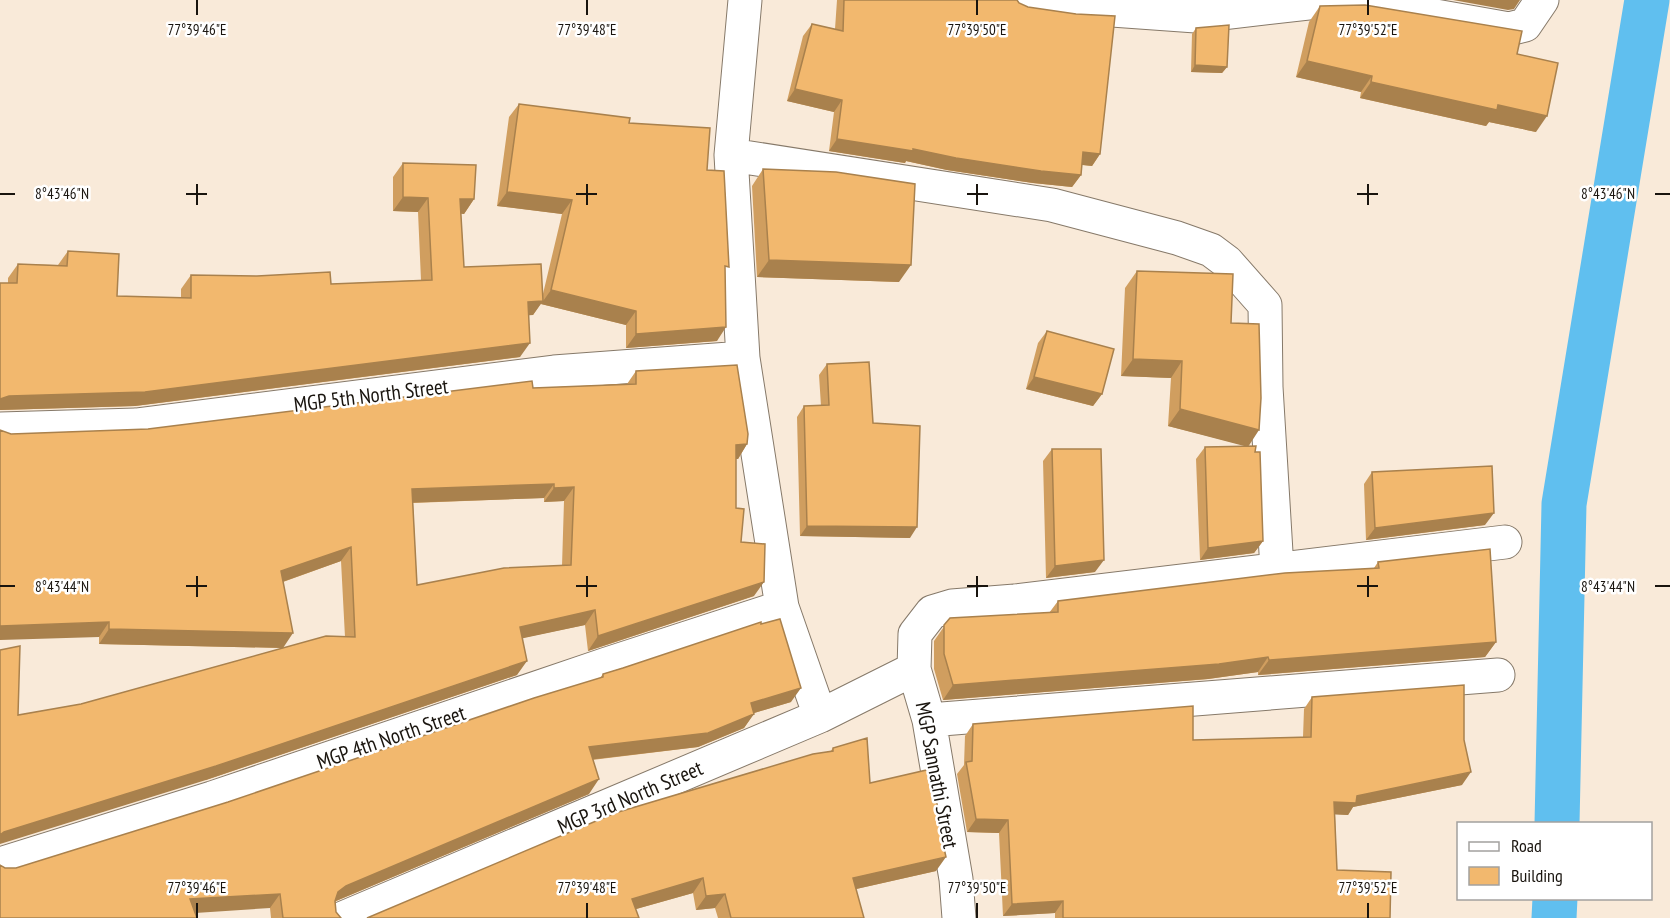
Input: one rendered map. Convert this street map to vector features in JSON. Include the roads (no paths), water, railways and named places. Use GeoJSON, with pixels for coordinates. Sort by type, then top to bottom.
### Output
{"type":"FeatureCollection","features":[{"type":"Feature","properties":{"kind":"street"},"geometry":{"type":"LineString","coordinates":[[745,0],[731,155],[743,358],[782,607],[820,716]]}},
{"type":"Feature","properties":{"kind":"street"},"geometry":{"type":"LineString","coordinates":[[1022,0],[1070,7],[1196,16],[1271,4],[1356,2],[1509,29],[1525,25],[1542,0]]}},
{"type":"Feature","properties":{"kind":"street"},"geometry":{"type":"LineString","coordinates":[[731,155],[1053,205],[1177,238],[1211,250],[1227,262],[1265,305],[1266,387],[1277,569]]}},
{"type":"Feature","properties":{"kind":"street","name":"MGP 5th North Street"},"geometry":{"type":"LineString","coordinates":[[0,429],[136,425],[554,372],[743,358]]}},
{"type":"Feature","properties":{"kind":"street","name":"MGP Sannathi Street"},"geometry":{"type":"LineString","coordinates":[[958,918],[956,879],[929,720],[914,669],[915,634],[932,612],[952,606],[1015,601],[1505,542]]}},
{"type":"Feature","properties":{"kind":"street","name":"MGP 4th North Street"},"geometry":{"type":"LineString","coordinates":[[0,864],[212,798],[782,607]]}},
{"type":"Feature","properties":{"kind":"street","name":"MGP 3rd North Street"},"geometry":{"type":"LineString","coordinates":[[343,918],[820,716],[914,669]]}},
{"type":"Feature","properties":{"kind":"street"},"geometry":{"type":"LineString","coordinates":[[929,720],[1498,675]]}},
{"type":"Feature","properties":{"kind":"waterway"},"geometry":{"type":"LineString","coordinates":[[1557,822],[1564,504],[1647,0]]}},
{"type":"Feature","properties":{"kind":"waterway"},"geometry":{"type":"LineString","coordinates":[[1554,918],[1555,900]]}}]}
